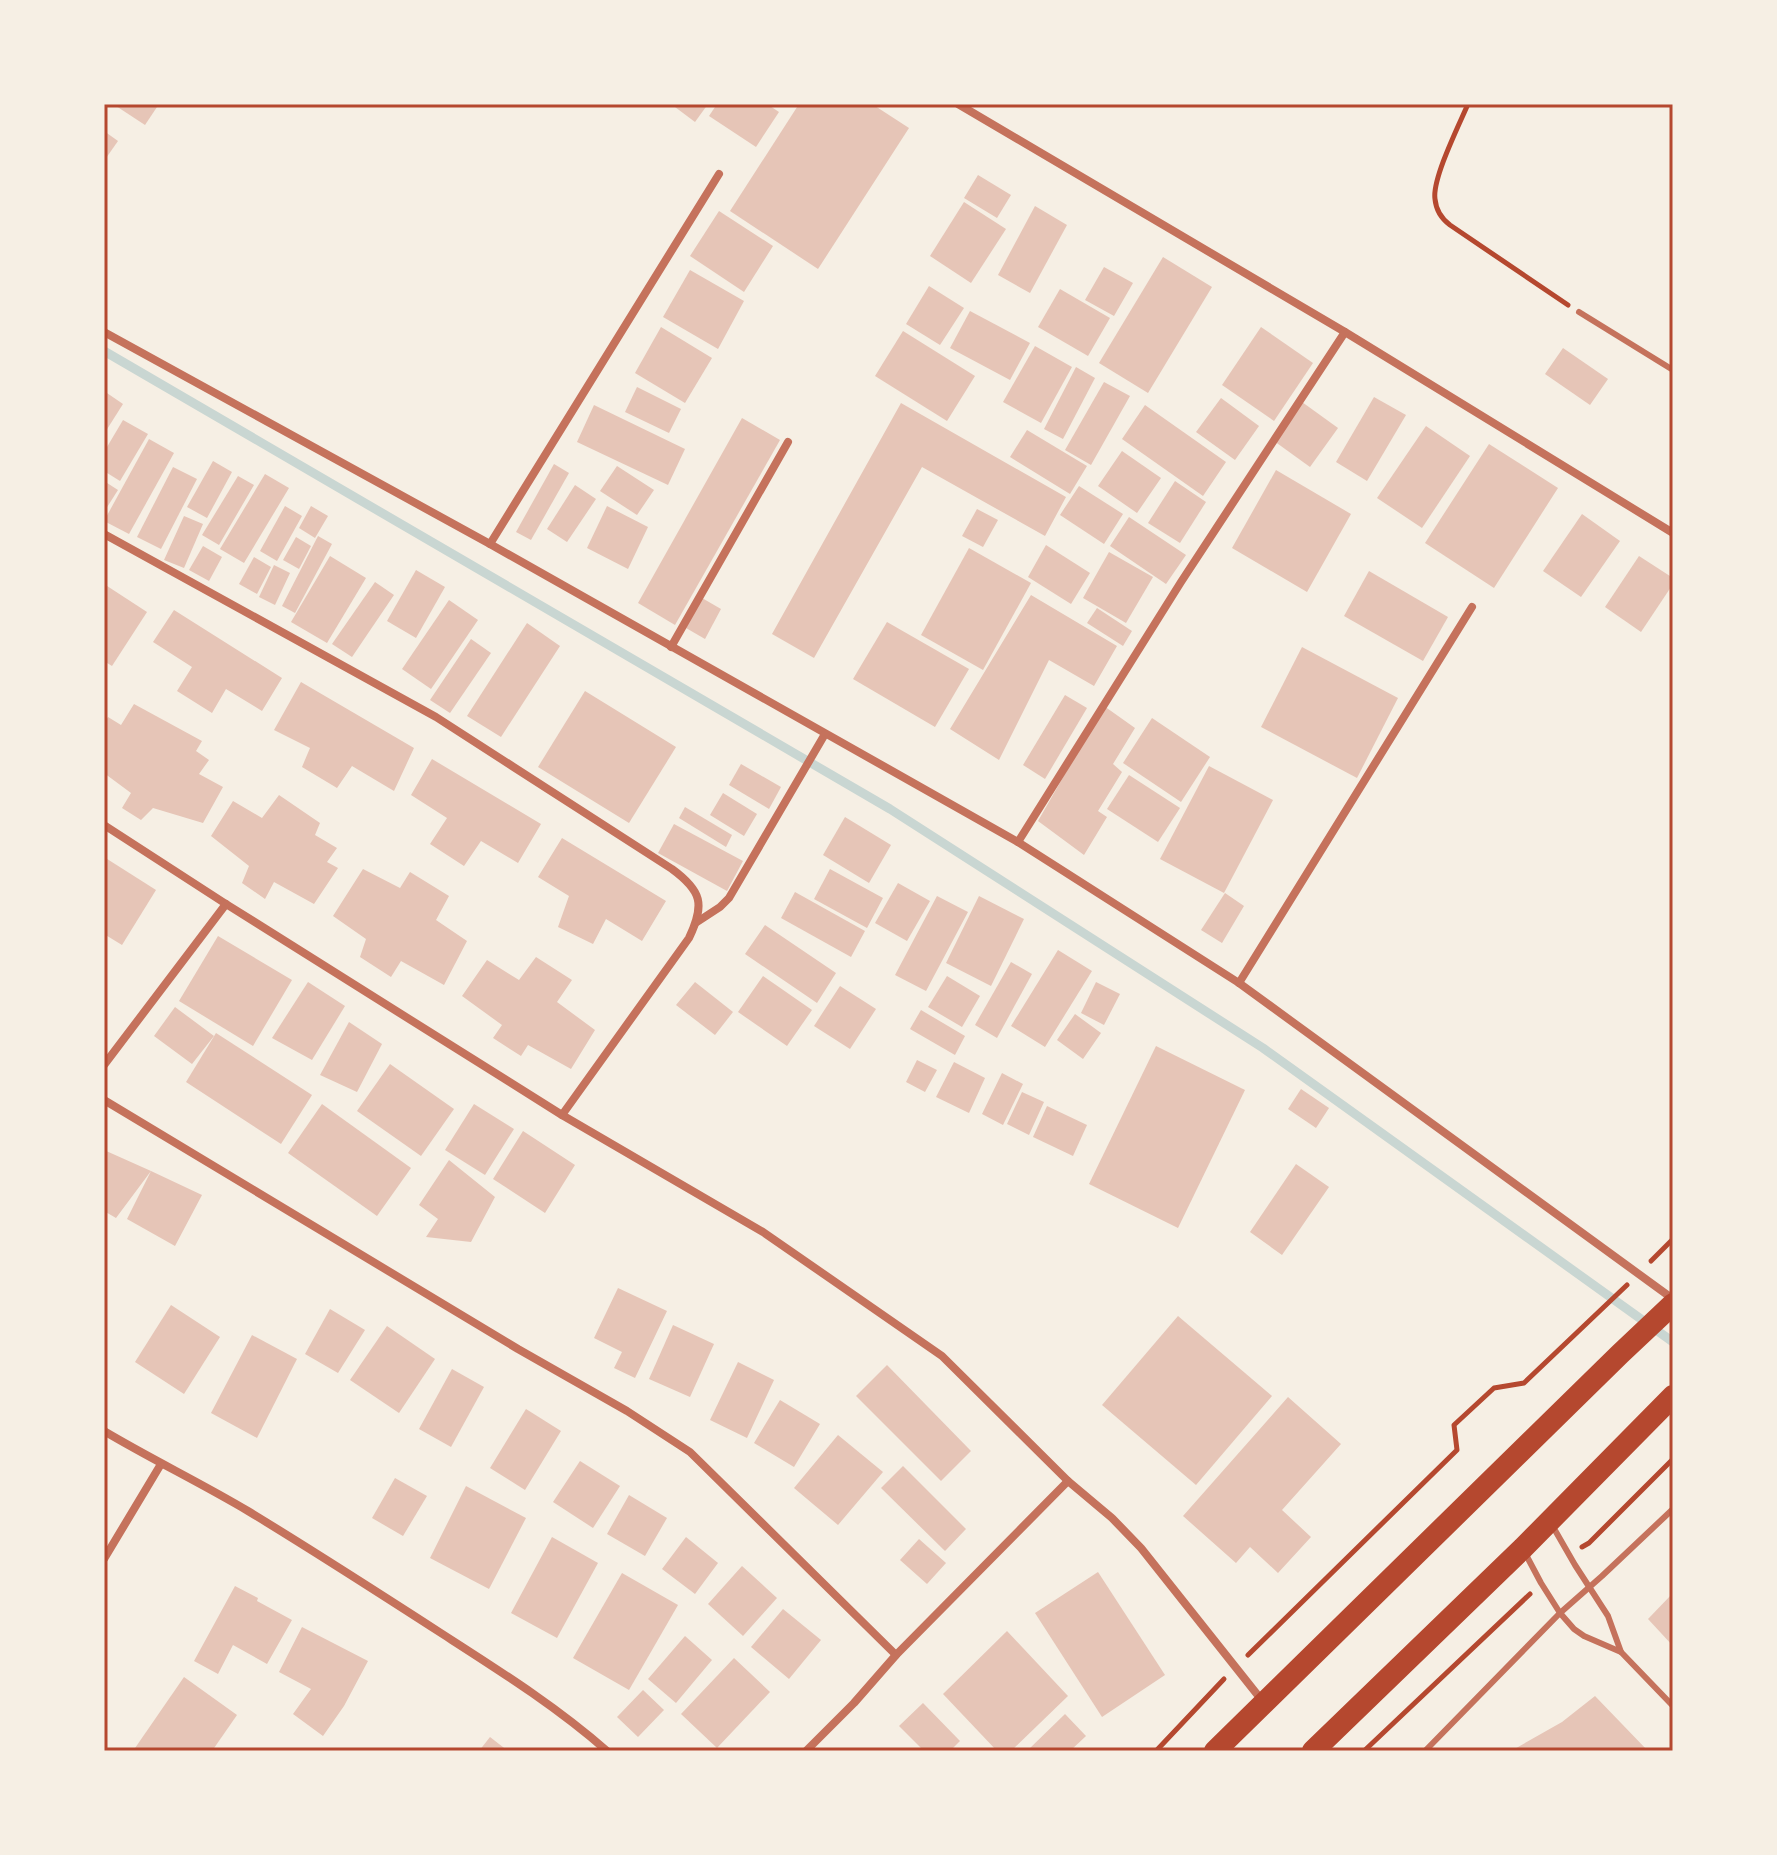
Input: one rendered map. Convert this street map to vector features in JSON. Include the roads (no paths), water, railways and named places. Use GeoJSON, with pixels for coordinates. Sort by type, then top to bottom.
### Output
{"type":"FeatureCollection","features":[{"type":"Feature","properties":{"kind":"highway"},"geometry":{"type":"LineString","coordinates":[[1215,1751],[1671,1305]]}},
{"type":"Feature","properties":{"kind":"highway"},"geometry":{"type":"LineString","coordinates":[[1313,1751],[1523,1548],[1673,1396]]}},
{"type":"Feature","properties":{"kind":"street"},"geometry":{"type":"LineString","coordinates":[[958,104],[1345,332],[1673,533]]}},
{"type":"Feature","properties":{"kind":"street"},"geometry":{"type":"LineString","coordinates":[[490,544],[719,174]]}},
{"type":"Feature","properties":{"kind":"street"},"geometry":{"type":"LineString","coordinates":[[104,332],[490,544],[1018,842],[1239,983],[1638,1274],[1671,1305]]}},
{"type":"Feature","properties":{"kind":"street"},"geometry":{"type":"LineString","coordinates":[[1018,842],[1181,582],[1345,332]]}},
{"type":"Feature","properties":{"kind":"street"},"geometry":{"type":"LineString","coordinates":[[671,647],[788,442]]}},
{"type":"Feature","properties":{"kind":"street"},"geometry":{"type":"LineString","coordinates":[[104,534],[436,717],[672,869],[694,888],[698,897],[697,922],[689,938],[562,1115]]}},
{"type":"Feature","properties":{"kind":"street"},"geometry":{"type":"LineString","coordinates":[[1239,983],[1472,607]]}},
{"type":"Feature","properties":{"kind":"street"},"geometry":{"type":"LineString","coordinates":[[697,922],[729,898],[825,734]]}},
{"type":"Feature","properties":{"kind":"street"},"geometry":{"type":"LineString","coordinates":[[104,825],[562,1115],[763,1232],[942,1356],[1068,1481],[1112,1518],[1141,1548],[1264,1704]]}},
{"type":"Feature","properties":{"kind":"street"},"geometry":{"type":"LineString","coordinates":[[104,1065],[226,904]]}},
{"type":"Feature","properties":{"kind":"street"},"geometry":{"type":"LineString","coordinates":[[104,1100],[518,1349],[627,1411],[690,1452],[896,1655]]}},
{"type":"Feature","properties":{"kind":"street"},"geometry":{"type":"LineString","coordinates":[[104,1431],[332,1562],[526,1688],[607,1751]]}},
{"type":"Feature","properties":{"kind":"street"},"geometry":{"type":"LineString","coordinates":[[104,1559],[161,1464]]}},
{"type":"Feature","properties":{"kind":"street"},"geometry":{"type":"LineString","coordinates":[[806,1751],[1068,1481]]}},
{"type":"Feature","properties":{"kind":"lane"},"geometry":{"type":"LineString","coordinates":[[1579,312],[1673,370]]}},
{"type":"Feature","properties":{"kind":"lane"},"geometry":{"type":"LineString","coordinates":[[1425,1751],[1560,1613],[1673,1509]]}},
{"type":"Feature","properties":{"kind":"lane"},"geometry":{"type":"LineString","coordinates":[[1550,1521],[1608,1616],[1621,1652]]}},
{"type":"Feature","properties":{"kind":"lane"},"geometry":{"type":"LineString","coordinates":[[1523,1548],[1541,1583],[1574,1629],[1621,1652],[1673,1706]]}},
{"type":"Feature","properties":{"kind":"waterway"},"geometry":{"type":"LineString","coordinates":[[104,351],[890,809],[1263,1048],[1673,1342]]}}]}
